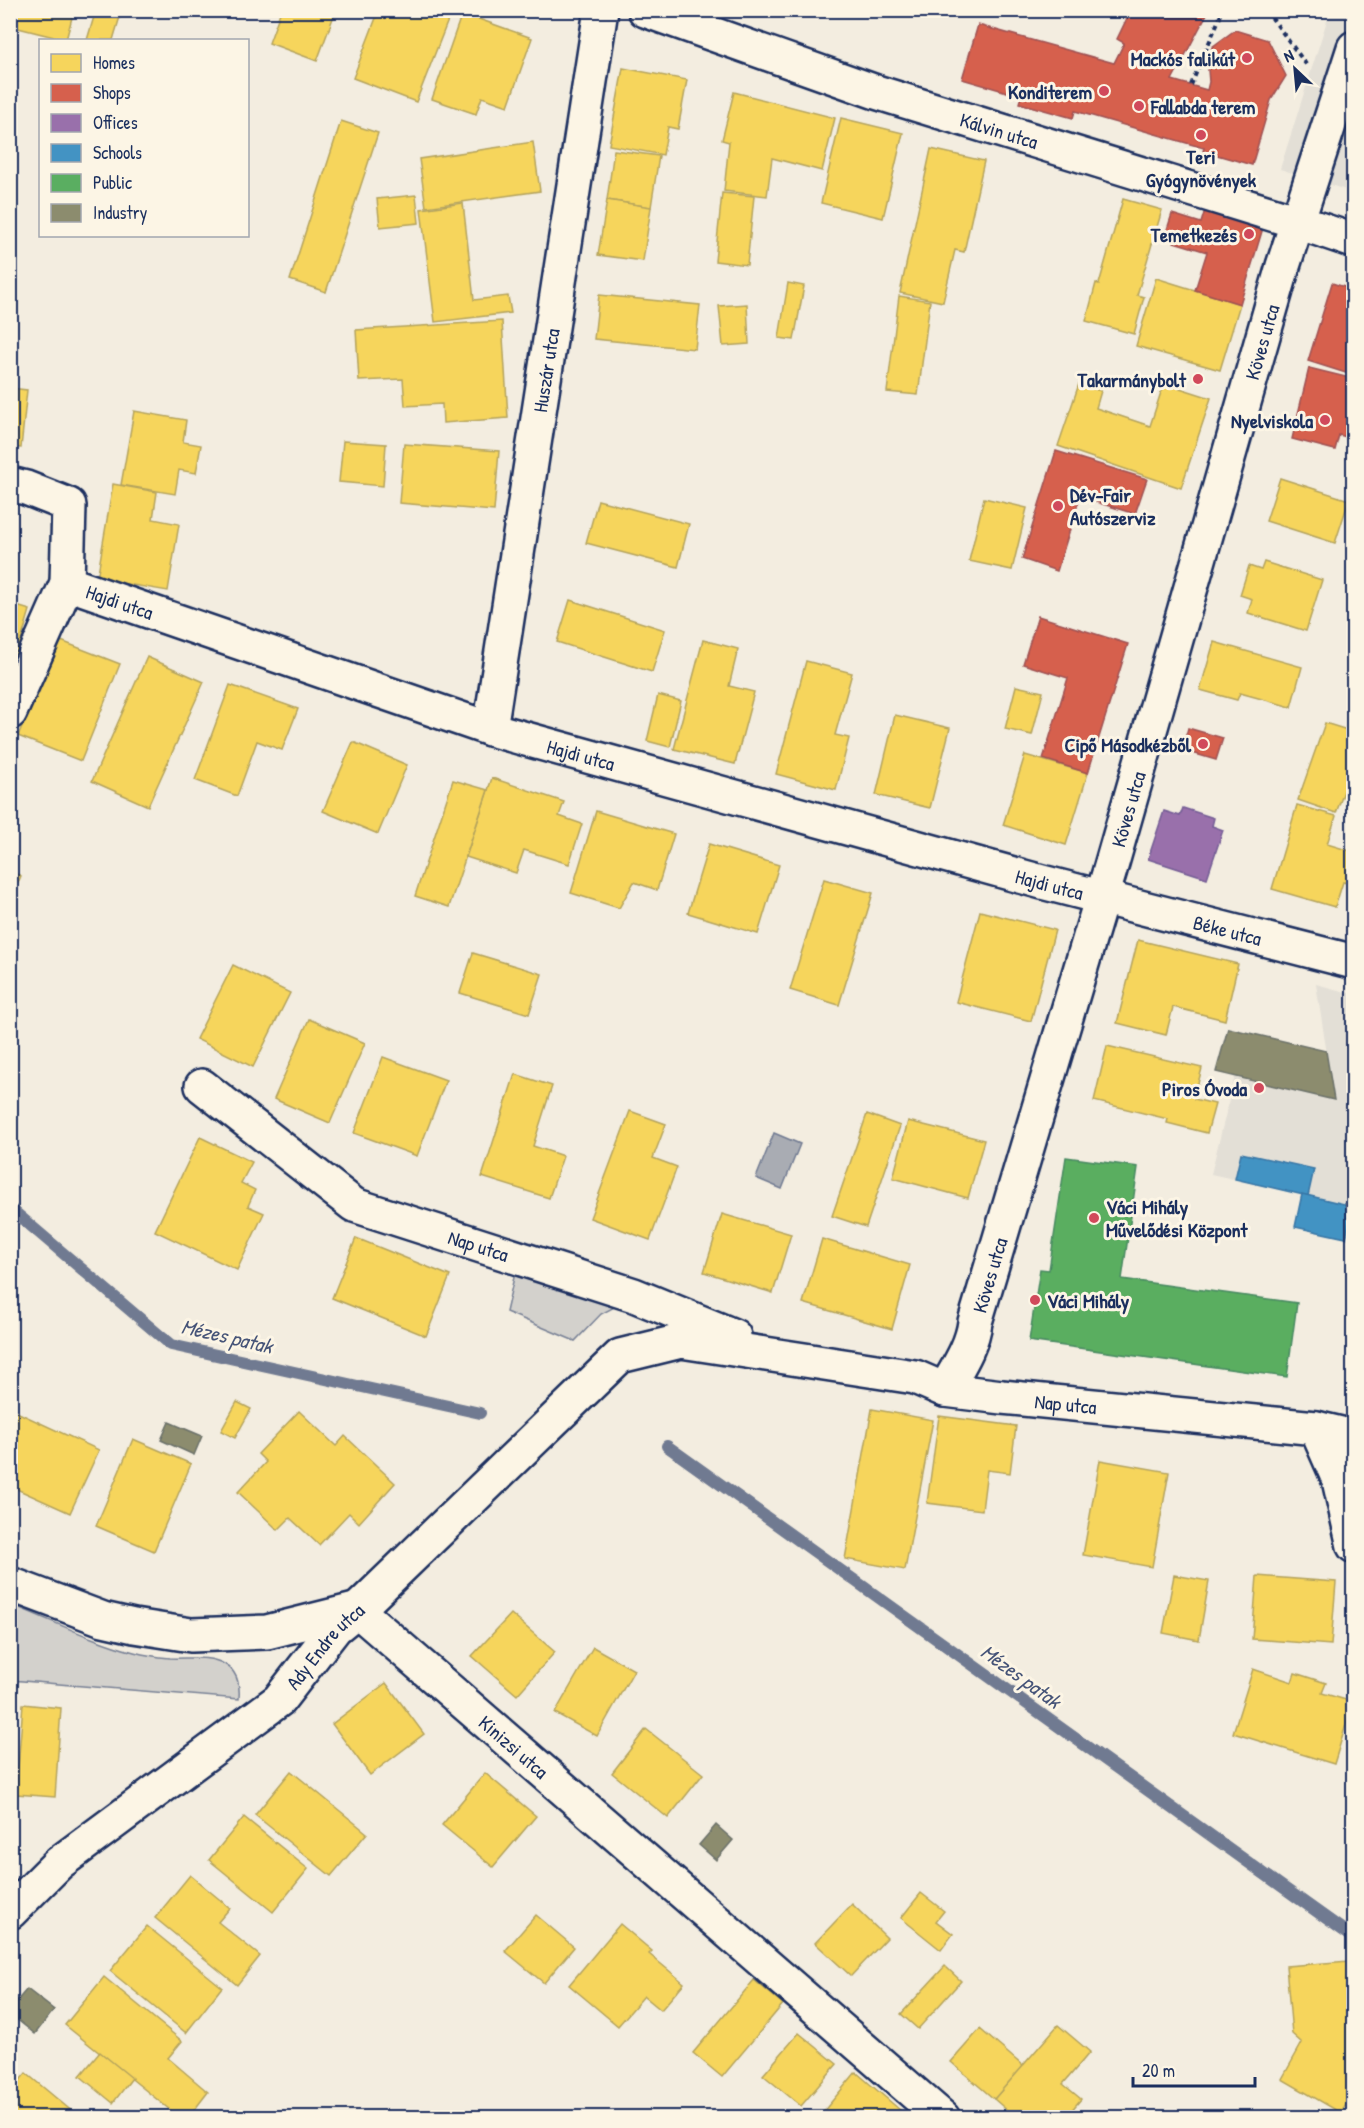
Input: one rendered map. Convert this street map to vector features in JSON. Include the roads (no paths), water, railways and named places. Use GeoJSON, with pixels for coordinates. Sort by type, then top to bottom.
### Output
{"type":"FeatureCollection","features":[{"type":"Feature","properties":{"kind":"street","name":"Huszár utca"},"geometry":{"type":"LineString","coordinates":[[490,729],[601,10]]}},
{"type":"Feature","properties":{"kind":"street","name":"Kálvin utca"},"geometry":{"type":"LineString","coordinates":[[648,11],[876,92],[1298,222],[1353,242]]}},
{"type":"Feature","properties":{"kind":"street","name":"Köves utca"},"geometry":{"type":"LineString","coordinates":[[945,1390],[965,1355],[974,1333],[975,1322],[1101,897],[1283,266],[1353,48]]}},
{"type":"Feature","properties":{"kind":"street","name":"Hajdi utca"},"geometry":{"type":"LineString","coordinates":[[10,484],[69,505],[67,584],[10,712]]}},
{"type":"Feature","properties":{"kind":"street","name":"Hajdi utca"},"geometry":{"type":"LineString","coordinates":[[67,584],[490,729],[1101,897]]}},
{"type":"Feature","properties":{"kind":"street","name":"Béke utca"},"geometry":{"type":"LineString","coordinates":[[1101,897],[1353,962]]}},
{"type":"Feature","properties":{"kind":"street","name":"Nap utca"},"geometry":{"type":"LineString","coordinates":[[202,1086],[354,1205],[634,1295],[783,1356]]}},
{"type":"Feature","properties":{"kind":"street","name":"Nap utca"},"geometry":{"type":"LineString","coordinates":[[620,1356],[681,1341],[915,1377],[945,1390],[1316,1428],[1353,1437]]}},
{"type":"Feature","properties":{"kind":"street","name":"Ady Endre utca"},"geometry":{"type":"LineString","coordinates":[[10,1912],[59,1863],[279,1700],[334,1628],[357,1610],[620,1356]]}},
{"type":"Feature","properties":{"kind":"street"},"geometry":{"type":"LineString","coordinates":[[1316,1428],[1339,1480],[1353,1546]]}},
{"type":"Feature","properties":{"kind":"street"},"geometry":{"type":"LineString","coordinates":[[10,1584],[103,1619],[191,1635],[267,1632],[357,1610]]}},
{"type":"Feature","properties":{"kind":"street","name":"Kinizsi utca"},"geometry":{"type":"LineString","coordinates":[[357,1610],[943,2118]]}},
{"type":"Feature","properties":{"kind":"waterway","name":"Mézes patak"},"geometry":{"type":"LineString","coordinates":[[10,1208],[171,1345],[480,1413]]}},
{"type":"Feature","properties":{"kind":"waterway","name":"Mézes patak"},"geometry":{"type":"LineString","coordinates":[[667,1446],[1354,1938]]}},
{"type":"Feature","properties":{"kind":"place","name":"Mackós falikút"},"geometry":{"type":"Point","coordinates":[1247,58]}},
{"type":"Feature","properties":{"kind":"place","name":"Konditerem"},"geometry":{"type":"Point","coordinates":[1104,91]}},
{"type":"Feature","properties":{"kind":"place","name":"Fallabda terem"},"geometry":{"type":"Point","coordinates":[1139,106]}},
{"type":"Feature","properties":{"kind":"place","name":"Teri Gyógynövények"},"geometry":{"type":"Point","coordinates":[1201,135]}},
{"type":"Feature","properties":{"kind":"place","name":"Temetkezés"},"geometry":{"type":"Point","coordinates":[1249,234]}},
{"type":"Feature","properties":{"kind":"place","name":"Takarmánybolt"},"geometry":{"type":"Point","coordinates":[1198,379]}},
{"type":"Feature","properties":{"kind":"place","name":"Nyelviskola"},"geometry":{"type":"Point","coordinates":[1325,420]}},
{"type":"Feature","properties":{"kind":"place","name":"Dév-Fair Autószerviz"},"geometry":{"type":"Point","coordinates":[1058,506]}},
{"type":"Feature","properties":{"kind":"place","name":"Cipő Másodkézből"},"geometry":{"type":"Point","coordinates":[1203,744]}},
{"type":"Feature","properties":{"kind":"place","name":"Piros Óvoda"},"geometry":{"type":"Point","coordinates":[1259,1088]}},
{"type":"Feature","properties":{"kind":"place","name":"Váci Mihály Művelődési Központ"},"geometry":{"type":"Point","coordinates":[1094,1218]}},
{"type":"Feature","properties":{"kind":"place","name":"Váci Mihály"},"geometry":{"type":"Point","coordinates":[1035,1300]}}]}
